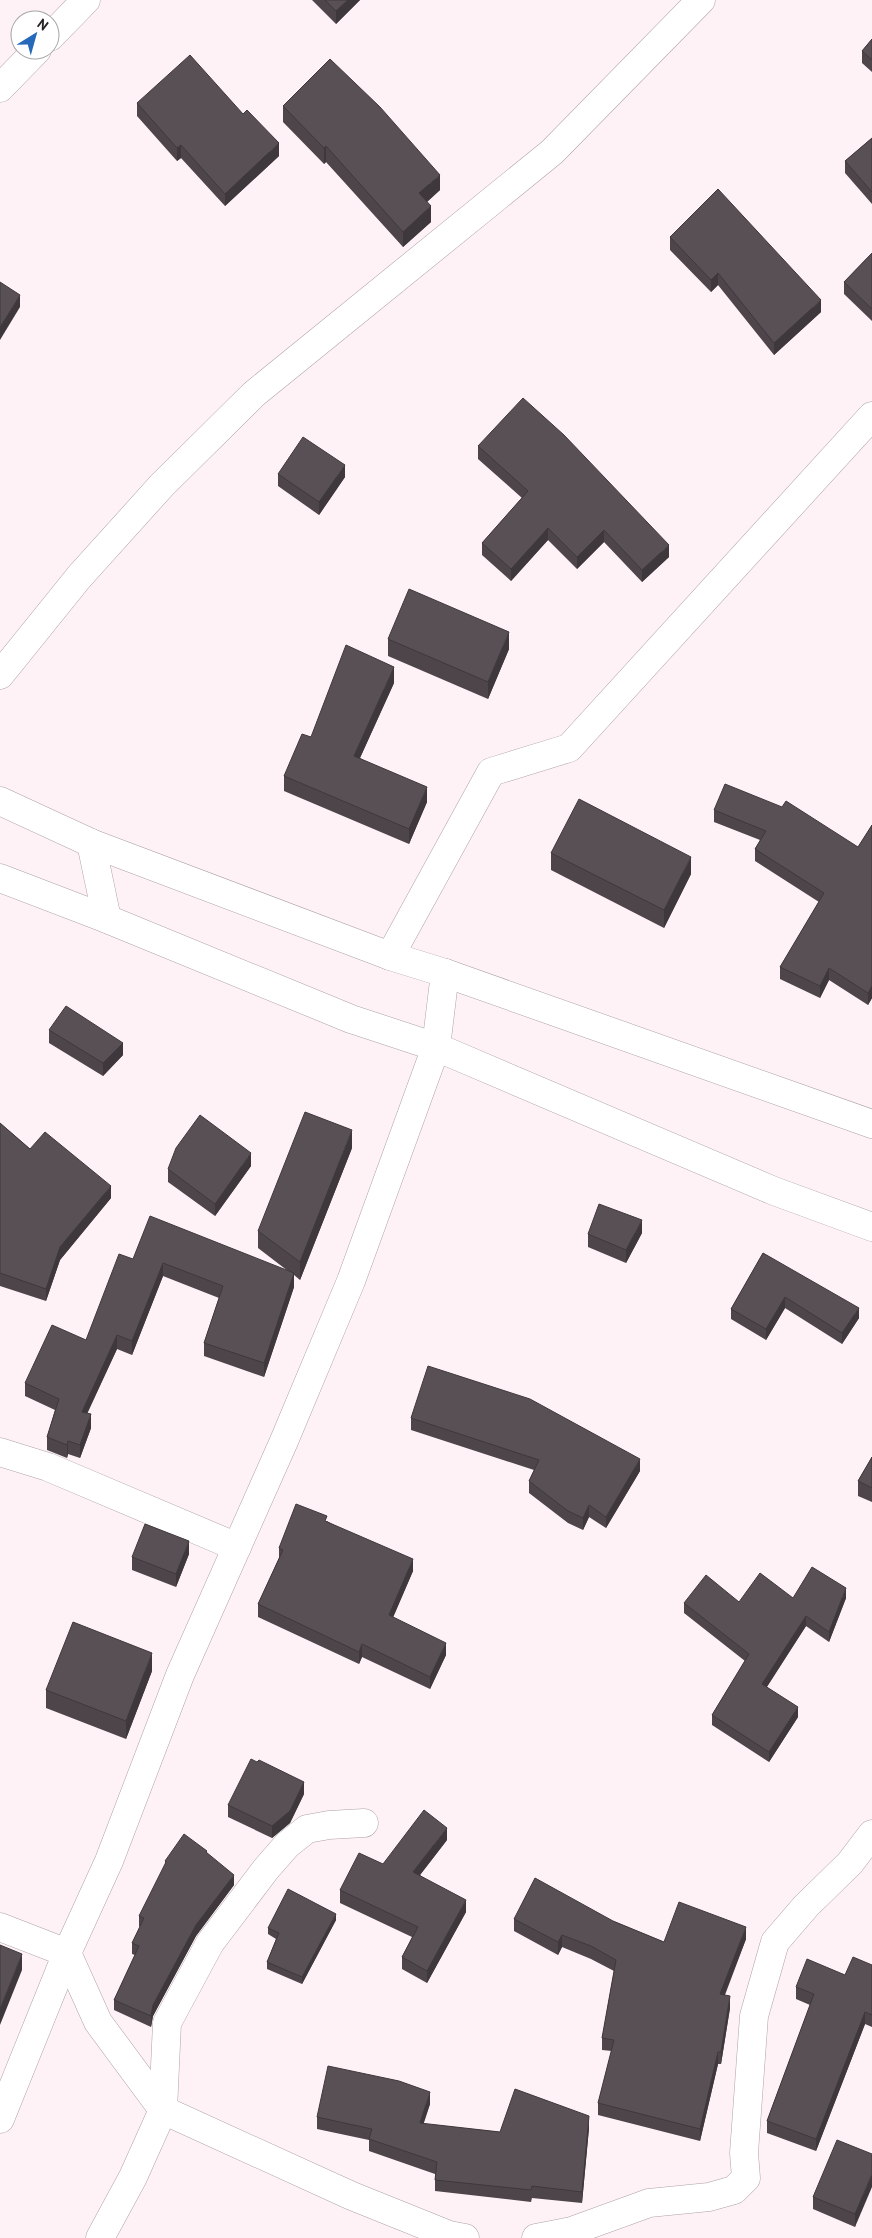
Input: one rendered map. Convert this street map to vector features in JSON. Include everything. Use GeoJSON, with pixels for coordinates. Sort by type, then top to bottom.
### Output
{"type":"FeatureCollection","features":[{"type":"Feature","properties":{"kind":"street"},"geometry":{"type":"LineString","coordinates":[[60,27],[86,0]]}},
{"type":"Feature","properties":{"kind":"street"},"geometry":{"type":"LineString","coordinates":[[0,675],[79,578],[156,492],[254,394],[552,152],[702,0]]}},
{"type":"Feature","properties":{"kind":"street"},"geometry":{"type":"LineString","coordinates":[[0,88],[27,60]]}},
{"type":"Feature","properties":{"kind":"street"},"geometry":{"type":"LineString","coordinates":[[390,956],[491,772],[570,748],[872,416]]}},
{"type":"Feature","properties":{"kind":"street"},"geometry":{"type":"LineString","coordinates":[[0,801],[91,843],[390,956],[445,973],[872,1124]]}},
{"type":"Feature","properties":{"kind":"street"},"geometry":{"type":"LineString","coordinates":[[91,843],[107,919]]}},
{"type":"Feature","properties":{"kind":"street"},"geometry":{"type":"LineString","coordinates":[[0,878],[107,919],[351,1019],[436,1047],[774,1190],[872,1227]]}},
{"type":"Feature","properties":{"kind":"street"},"geometry":{"type":"LineString","coordinates":[[0,2119],[67,1953],[109,1862],[180,1674],[237,1547],[351,1281],[436,1047],[445,973]]}},
{"type":"Feature","properties":{"kind":"street"},"geometry":{"type":"LineString","coordinates":[[0,1452],[48,1467],[237,1547]]}},
{"type":"Feature","properties":{"kind":"street"},"geometry":{"type":"LineString","coordinates":[[100,2238],[133,2177],[163,2110],[167,2023],[210,1944],[266,1869],[288,1845],[307,1829],[329,1825],[364,1823]]}},
{"type":"Feature","properties":{"kind":"street"},"geometry":{"type":"LineString","coordinates":[[536,2238],[572,2231],[648,2203],[709,2197],[734,2190],[746,2178],[744,2153],[754,2016],[775,1942],[806,1906],[850,1863],[872,1834]]}},
{"type":"Feature","properties":{"kind":"street"},"geometry":{"type":"LineString","coordinates":[[0,1927],[67,1953],[98,2022],[163,2110],[352,2196],[448,2236],[465,2238]]}},
{"type":"Feature","properties":{"kind":"building"},"geometry":{"type":"Polygon","coordinates":[[[325,0],[348,0],[336,11],[325,0]]]}},
{"type":"Feature","properties":{"kind":"building"},"geometry":{"type":"Polygon","coordinates":[[[872,39],[872,60],[862,51],[872,39]]]}},
{"type":"Feature","properties":{"kind":"building"},"geometry":{"type":"Polygon","coordinates":[[[190,55],[243,114],[247,110],[279,143],[225,194],[181,145],[177,148],[137,103],[190,55]]]}},
{"type":"Feature","properties":{"kind":"building"},"geometry":{"type":"Polygon","coordinates":[[[330,59],[380,107],[440,175],[419,193],[431,206],[403,232],[326,146],[324,148],[283,106],[330,59]]]}},
{"type":"Feature","properties":{"kind":"building"},"geometry":{"type":"Polygon","coordinates":[[[872,138],[872,192],[845,161],[872,138]]]}},
{"type":"Feature","properties":{"kind":"building"},"geometry":{"type":"Polygon","coordinates":[[[718,189],[821,300],[774,343],[718,273],[711,280],[670,237],[718,189]]]}},
{"type":"Feature","properties":{"kind":"building"},"geometry":{"type":"Polygon","coordinates":[[[872,253],[872,309],[844,282],[872,253]]]}},
{"type":"Feature","properties":{"kind":"building"},"geometry":{"type":"Polygon","coordinates":[[[0,282],[20,295],[0,327],[0,282]]]}},
{"type":"Feature","properties":{"kind":"building"},"geometry":{"type":"Polygon","coordinates":[[[523,398],[564,435],[669,545],[642,570],[604,530],[577,557],[548,528],[511,569],[482,543],[528,491],[478,446],[523,398]]]}},
{"type":"Feature","properties":{"kind":"building"},"geometry":{"type":"Polygon","coordinates":[[[303,437],[345,465],[319,502],[278,474],[303,437]]]}},
{"type":"Feature","properties":{"kind":"building"},"geometry":{"type":"Polygon","coordinates":[[[409,589],[509,632],[488,682],[388,639],[409,589]]]}},
{"type":"Feature","properties":{"kind":"building"},"geometry":{"type":"Polygon","coordinates":[[[346,645],[394,667],[354,756],[427,787],[409,829],[284,776],[302,734],[311,737],[346,645]]]}},
{"type":"Feature","properties":{"kind":"building"},"geometry":{"type":"Polygon","coordinates":[[[725,784],[782,807],[786,801],[858,847],[872,825],[872,986],[868,993],[829,968],[820,986],[780,967],[824,893],[755,849],[766,831],[714,810],[725,784]]]}},
{"type":"Feature","properties":{"kind":"building"},"geometry":{"type":"Polygon","coordinates":[[[579,799],[691,857],[664,910],[551,853],[579,799]]]}},
{"type":"Feature","properties":{"kind":"building"},"geometry":{"type":"Polygon","coordinates":[[[66,1006],[123,1043],[103,1063],[49,1030],[66,1006]]]}},
{"type":"Feature","properties":{"kind":"building"},"geometry":{"type":"Polygon","coordinates":[[[305,1112],[352,1130],[300,1262],[258,1231],[305,1112]]]}},
{"type":"Feature","properties":{"kind":"building"},"geometry":{"type":"Polygon","coordinates":[[[200,1115],[251,1153],[215,1204],[168,1169],[176,1148],[200,1115]]]}},
{"type":"Feature","properties":{"kind":"building"},"geometry":{"type":"Polygon","coordinates":[[[0,1123],[30,1149],[45,1132],[111,1186],[60,1247],[46,1289],[0,1273],[0,1123]]]}},
{"type":"Feature","properties":{"kind":"building"},"geometry":{"type":"Polygon","coordinates":[[[599,1204],[642,1220],[626,1250],[588,1234],[599,1204]]]}},
{"type":"Feature","properties":{"kind":"building"},"geometry":{"type":"Polygon","coordinates":[[[150,1216],[294,1273],[264,1363],[204,1343],[223,1286],[163,1263],[132,1341],[117,1335],[82,1412],[91,1414],[80,1445],[68,1441],[67,1445],[47,1437],[59,1399],[25,1383],[52,1325],[86,1340],[119,1254],[133,1259],[150,1216]]]}},
{"type":"Feature","properties":{"kind":"building"},"geometry":{"type":"Polygon","coordinates":[[[763,1253],[859,1308],[842,1333],[785,1297],[766,1329],[731,1309],[763,1253]]]}},
{"type":"Feature","properties":{"kind":"building"},"geometry":{"type":"Polygon","coordinates":[[[428,1366],[530,1399],[640,1459],[606,1517],[589,1505],[583,1518],[568,1511],[529,1481],[539,1460],[411,1418],[428,1366]]]}},
{"type":"Feature","properties":{"kind":"building"},"geometry":{"type":"Polygon","coordinates":[[[872,1457],[872,1488],[858,1481],[872,1457]]]}},
{"type":"Feature","properties":{"kind":"building"},"geometry":{"type":"Polygon","coordinates":[[[296,1504],[327,1516],[325,1521],[413,1559],[389,1615],[446,1643],[430,1677],[362,1644],[359,1652],[258,1604],[283,1550],[279,1548],[296,1504]]]}},
{"type":"Feature","properties":{"kind":"building"},"geometry":{"type":"Polygon","coordinates":[[[145,1524],[189,1541],[176,1574],[132,1557],[145,1524]]]}},
{"type":"Feature","properties":{"kind":"building"},"geometry":{"type":"Polygon","coordinates":[[[812,1567],[846,1588],[829,1632],[806,1616],[762,1684],[798,1707],[769,1752],[712,1715],[749,1654],[684,1603],[706,1575],[739,1602],[760,1573],[793,1598],[812,1567]]]}},
{"type":"Feature","properties":{"kind":"building"},"geometry":{"type":"Polygon","coordinates":[[[73,1622],[152,1653],[126,1721],[46,1690],[73,1622]]]}},
{"type":"Feature","properties":{"kind":"building"},"geometry":{"type":"Polygon","coordinates":[[[251,1759],[257,1762],[259,1760],[304,1782],[290,1811],[272,1826],[228,1805],[251,1759]]]}},
{"type":"Feature","properties":{"kind":"building"},"geometry":{"type":"Polygon","coordinates":[[[424,1810],[447,1828],[413,1872],[466,1900],[427,1971],[402,1957],[418,1927],[340,1890],[359,1853],[383,1864],[424,1810]]]}},
{"type":"Feature","properties":{"kind":"building"},"geometry":{"type":"Polygon","coordinates":[[[184,1834],[234,1875],[196,1925],[153,2005],[151,2016],[114,2000],[139,1946],[132,1943],[144,1918],[139,1916],[165,1861],[184,1834]]]}},
{"type":"Feature","properties":{"kind":"building"},"geometry":{"type":"Polygon","coordinates":[[[535,1878],[613,1921],[664,1942],[679,1902],[746,1927],[720,1994],[730,1996],[721,2052],[718,2052],[700,2129],[598,2103],[614,2040],[602,2038],[616,1960],[591,1946],[562,1935],[558,1942],[514,1919],[535,1878]]]}},
{"type":"Feature","properties":{"kind":"building"},"geometry":{"type":"Polygon","coordinates":[[[288,1889],[336,1914],[302,1977],[267,1962],[279,1933],[268,1928],[288,1889]]]}},
{"type":"Feature","properties":{"kind":"building"},"geometry":{"type":"Polygon","coordinates":[[[0,1945],[22,1954],[0,2009],[0,1945]]]}},
{"type":"Feature","properties":{"kind":"building"},"geometry":{"type":"Polygon","coordinates":[[[853,1957],[872,1965],[872,2015],[865,2012],[816,2139],[767,2121],[814,1994],[796,1987],[807,1959],[845,1975],[853,1957]]]}},
{"type":"Feature","properties":{"kind":"building"},"geometry":{"type":"Polygon","coordinates":[[[328,2066],[399,2081],[430,2092],[420,2123],[500,2132],[515,2089],[589,2116],[582,2192],[532,2186],[531,2190],[435,2180],[437,2162],[369,2139],[372,2129],[317,2117],[328,2066]]]}},
{"type":"Feature","properties":{"kind":"building"},"geometry":{"type":"Polygon","coordinates":[[[837,2140],[872,2154],[872,2174],[855,2214],[813,2197],[837,2140]]]}}]}
